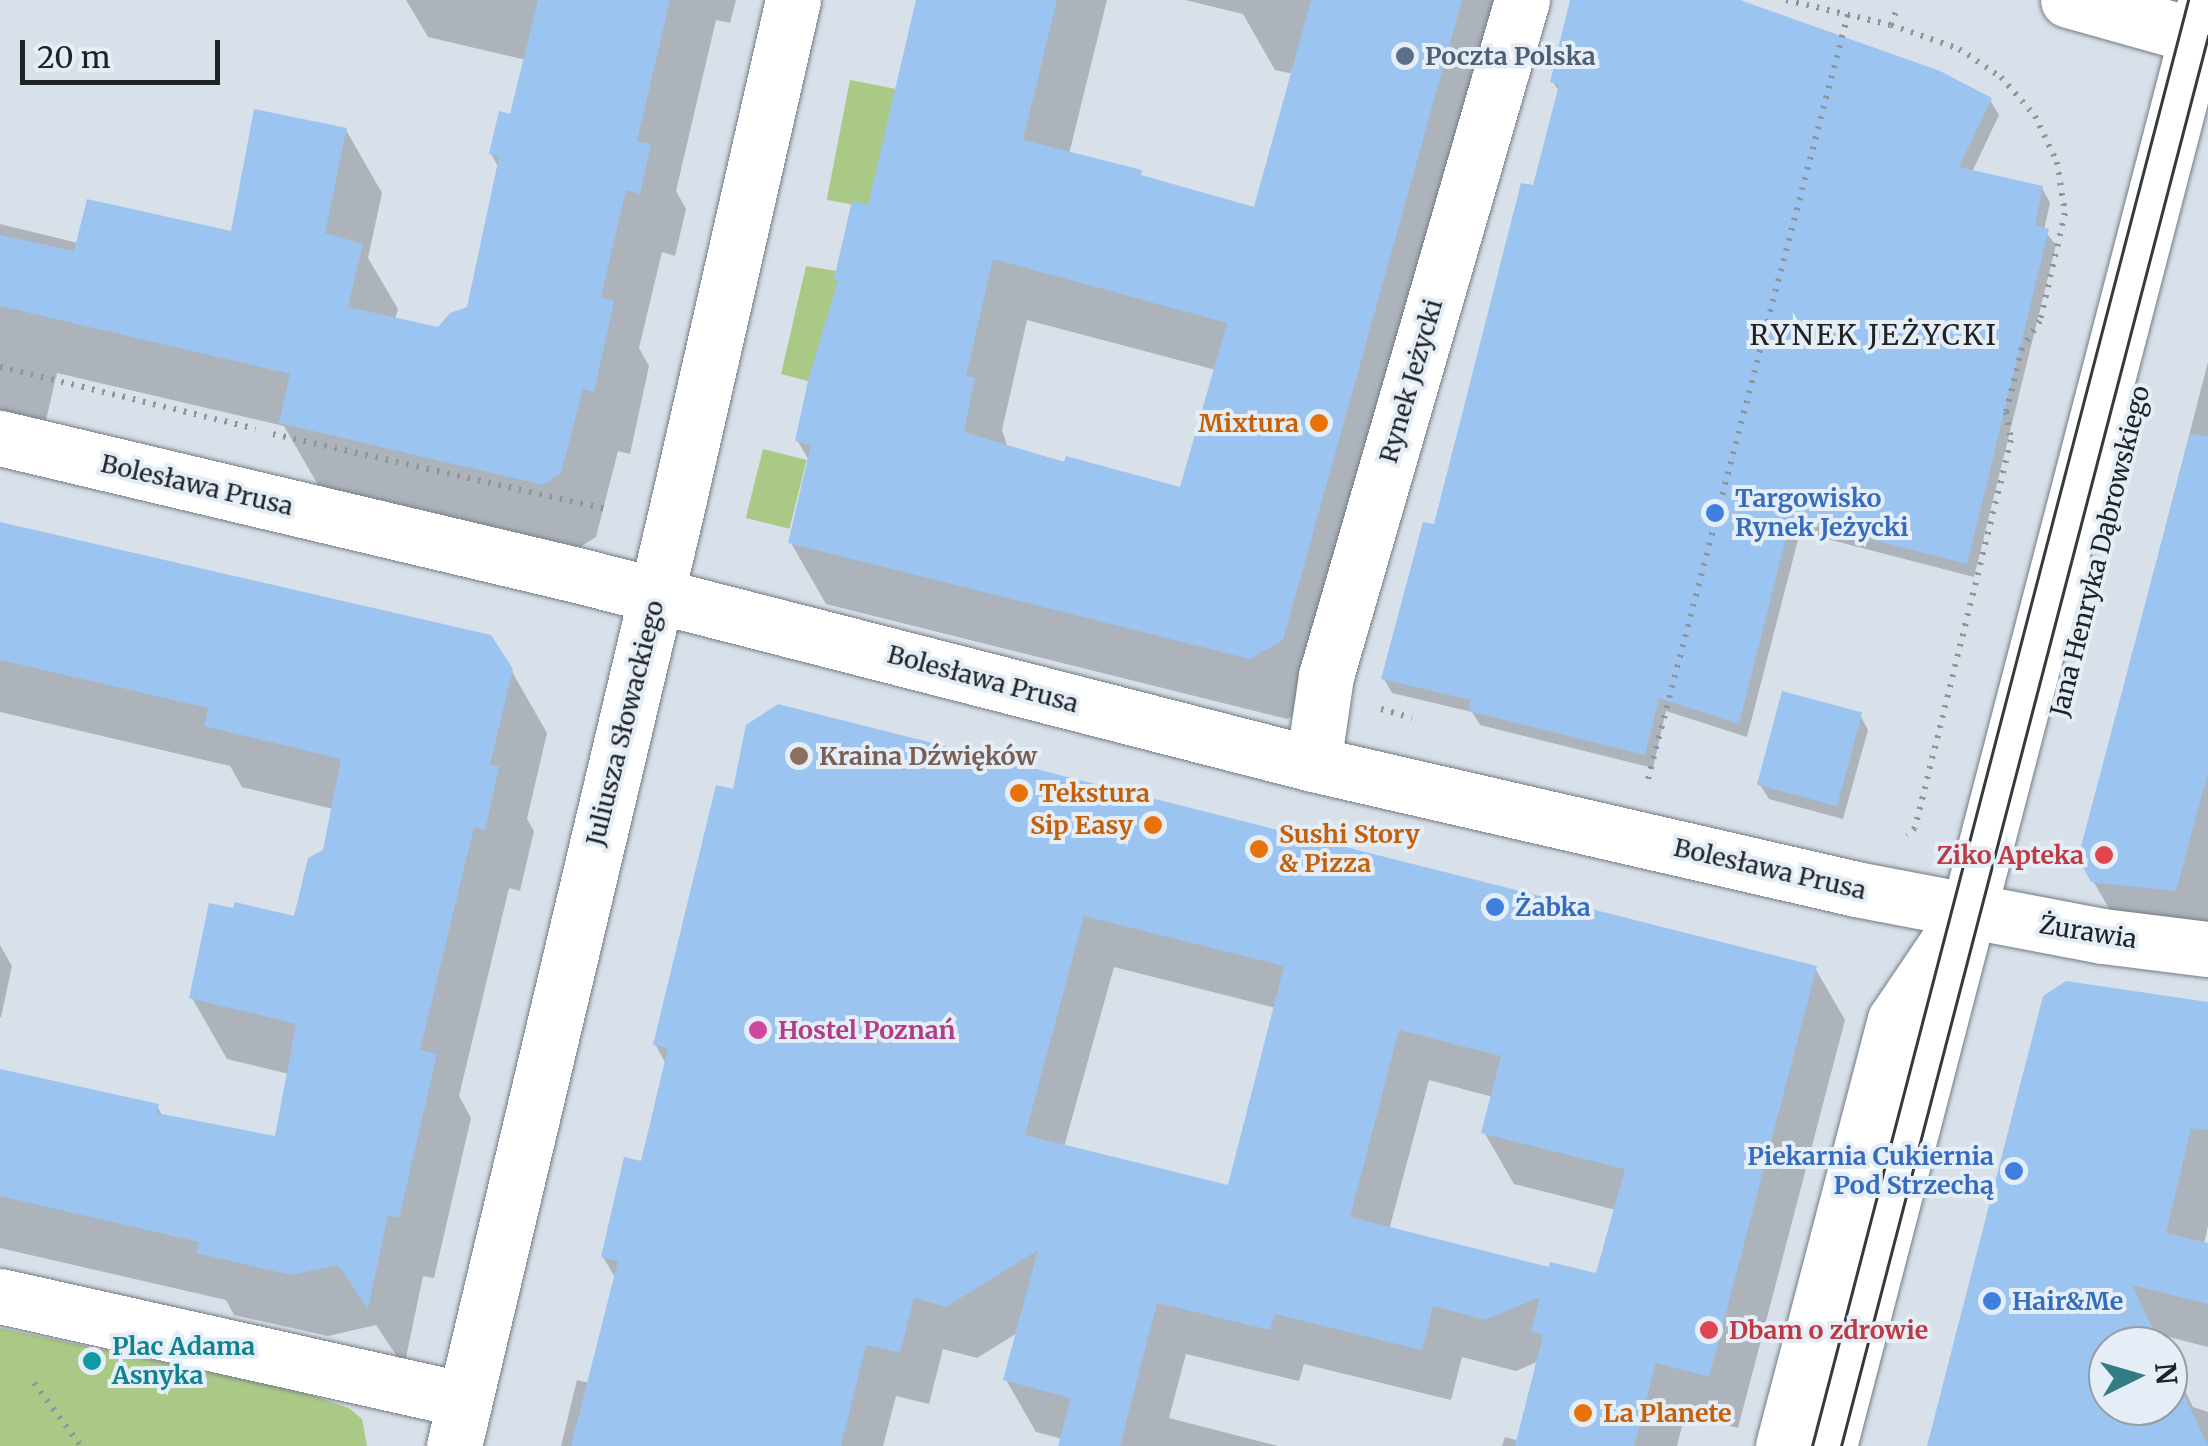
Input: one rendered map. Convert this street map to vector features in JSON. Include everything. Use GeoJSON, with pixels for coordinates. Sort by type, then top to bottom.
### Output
{"type":"FeatureCollection","features":[{"type":"Feature","properties":{"kind":"street","name":"Juliusza Słowackiego"},"geometry":{"type":"LineString","coordinates":[[460,1423],[657,595],[792,0]]}},
{"type":"Feature","properties":{"kind":"street","name":"Rynek Jeżycki"},"geometry":{"type":"LineString","coordinates":[[1313,764],[1323,694],[1522,0]]}},
{"type":"Feature","properties":{"kind":"street"},"geometry":{"type":"LineString","coordinates":[[2068,0],[2202,18]]}},
{"type":"Feature","properties":{"kind":"street","name":"Jana Henryka Dąbrowskiego"},"geometry":{"type":"LineString","coordinates":[[1829,1446],[2202,18]]}},
{"type":"Feature","properties":{"kind":"street","name":"Bolesława Prusa"},"geometry":{"type":"LineString","coordinates":[[0,438],[657,595],[1313,764],[1968,912]]}},
{"type":"Feature","properties":{"kind":"street","name":"Jana Henryka Dąbrowskiego"},"geometry":{"type":"LineString","coordinates":[[1783,1446],[1894,1020],[1968,912]]}},
{"type":"Feature","properties":{"kind":"street","name":"Żurawia"},"geometry":{"type":"LineString","coordinates":[[1968,912],[2208,949]]}},
{"type":"Feature","properties":{"kind":"street"},"geometry":{"type":"LineString","coordinates":[[0,1296],[460,1423]]}},
{"type":"Feature","properties":{"kind":"path"},"geometry":{"type":"LineString","coordinates":[[1786,0],[1892,25],[1958,49],[2001,77],[2035,116],[2057,162],[2065,213],[2040,322],[2022,348],[2006,412],[2011,440],[1915,828],[1894,842]]}},
{"type":"Feature","properties":{"kind":"path"},"geometry":{"type":"LineString","coordinates":[[1892,25],[1898,6]]}},
{"type":"Feature","properties":{"kind":"path"},"geometry":{"type":"LineString","coordinates":[[1648,780],[1848,14]]}},
{"type":"Feature","properties":{"kind":"path"},"geometry":{"type":"LineString","coordinates":[[2059,235],[2071,238]]}},
{"type":"Feature","properties":{"kind":"path"},"geometry":{"type":"LineString","coordinates":[[0,368],[609,510]]}},
{"type":"Feature","properties":{"kind":"path"},"geometry":{"type":"LineString","coordinates":[[1323,694],[1423,721]]}},
{"type":"Feature","properties":{"kind":"path"},"geometry":{"type":"LineString","coordinates":[[1629,775],[1666,785]]}},
{"type":"Feature","properties":{"kind":"path"},"geometry":{"type":"LineString","coordinates":[[34,1383],[81,1446]]}},
{"type":"Feature","properties":{"kind":"green space"},"geometry":{"type":"Polygon","coordinates":[[[850,80],[896,89],[873,209],[827,200],[850,80]]]}},
{"type":"Feature","properties":{"kind":"green space"},"geometry":{"type":"Polygon","coordinates":[[[806,266],[836,271],[834,279],[850,283],[808,381],[781,374],[806,266]]]}},
{"type":"Feature","properties":{"kind":"green space"},"geometry":{"type":"Polygon","coordinates":[[[763,449],[807,460],[789,529],[746,518],[763,449]]]}},
{"type":"Feature","properties":{"kind":"green space","name":"Plac Adama Asnyka"},"geometry":{"type":"Polygon","coordinates":[[[0,1328],[295,1390],[349,1408],[362,1419],[367,1446],[0,1446],[0,1328]]]}},
{"type":"Feature","properties":{"kind":"building"},"geometry":{"type":"Polygon","coordinates":[[[538,0],[670,0],[637,141],[651,144],[640,194],[626,190],[601,297],[614,301],[594,392],[583,389],[561,473],[543,485],[279,423],[290,374],[0,306],[0,235],[74,251],[87,199],[231,231],[254,109],[347,128],[325,233],[363,244],[348,307],[438,327],[450,313],[467,307],[499,157],[489,154],[499,111],[510,114],[538,0]]]}},
{"type":"Feature","properties":{"kind":"building"},"geometry":{"type":"Polygon","coordinates":[[[916,0],[1057,0],[1023,140],[1142,170],[1141,175],[1254,207],[1311,0],[1462,0],[1283,640],[1250,659],[788,543],[811,445],[795,441],[808,381],[838,280],[834,279],[852,201],[868,205],[916,0]],[[993,259],[966,376],[975,378],[964,432],[1064,462],[1066,456],[1180,487],[1227,323],[993,259]]]}},
{"type":"Feature","properties":{"kind":"building","name":"Targowisko Rynek Jeżycki"},"geometry":{"type":"Polygon","coordinates":[[[1570,0],[1740,0],[1940,71],[1992,98],[1959,167],[2043,186],[2035,225],[2049,229],[1967,564],[1791,519],[1739,724],[1659,698],[1645,755],[1469,711],[1471,700],[1381,679],[1423,522],[1434,524],[1521,183],[1533,185],[1559,85],[1550,82],[1570,0]]]}},
{"type":"Feature","properties":{"kind":"building"},"geometry":{"type":"Polygon","coordinates":[[[2190,434],[2208,436],[2208,772],[2176,891],[2091,882],[2078,858],[2190,434]]]}},
{"type":"Feature","properties":{"kind":"building"},"geometry":{"type":"Polygon","coordinates":[[[0,522],[491,635],[513,669],[490,764],[499,767],[485,830],[474,827],[420,1050],[437,1054],[399,1218],[388,1215],[368,1309],[338,1265],[291,1275],[196,1253],[199,1242],[0,1196],[0,1069],[159,1104],[157,1113],[275,1136],[296,1024],[189,998],[209,903],[233,908],[235,902],[294,916],[308,858],[323,850],[341,759],[204,726],[208,708],[0,660],[0,522]]]}},
{"type":"Feature","properties":{"kind":"building"},"geometry":{"type":"Polygon","coordinates":[[[1782,691],[1862,712],[1837,806],[1757,785],[1782,691]]]}},
{"type":"Feature","properties":{"kind":"building"},"geometry":{"type":"Polygon","coordinates":[[[778,704],[1817,966],[1709,1377],[1656,1363],[1634,1446],[1515,1446],[1543,1335],[1531,1331],[1540,1297],[1485,1320],[1433,1306],[1422,1350],[1275,1314],[1270,1330],[1157,1303],[1120,1446],[1058,1446],[1071,1398],[1003,1380],[1038,1250],[946,1307],[914,1298],[900,1353],[866,1345],[841,1446],[571,1446],[618,1261],[601,1257],[624,1157],[641,1161],[668,1048],[653,1045],[716,785],[733,789],[746,725],[778,704]],[[1084,916],[1025,1135],[1228,1185],[1284,966],[1084,916]],[[1399,1030],[1350,1217],[1549,1267],[1550,1262],[1596,1273],[1625,1169],[1481,1133],[1501,1056],[1399,1030]]]}},
{"type":"Feature","properties":{"kind":"building"},"geometry":{"type":"Polygon","coordinates":[[[2066,981],[2208,1002],[2208,1130],[2191,1128],[2166,1233],[2208,1243],[2208,1304],[2132,1285],[2151,1326],[2088,1326],[2088,1426],[2188,1426],[2188,1403],[2208,1446],[1927,1446],[2043,996],[2066,981]]]}},
{"type":"Feature","properties":{"kind":"tram line"},"geometry":{"type":"LineString","coordinates":[[1812,1446],[2188,0]]}},
{"type":"Feature","properties":{"kind":"tram line"},"geometry":{"type":"LineString","coordinates":[[1841,1446],[2208,36]]}},
{"type":"Feature","properties":{"kind":"place","name":"Poczta Polska"},"geometry":{"type":"Point","coordinates":[1405,56]}},
{"type":"Feature","properties":{"kind":"place","name":"Mixtura"},"geometry":{"type":"Point","coordinates":[1319,423]}},
{"type":"Feature","properties":{"kind":"place","name":"Targowisko Rynek Jeżycki"},"geometry":{"type":"Point","coordinates":[1715,513]}},
{"type":"Feature","properties":{"kind":"place","name":"Kraina Dźwięków"},"geometry":{"type":"Point","coordinates":[799,756]}},
{"type":"Feature","properties":{"kind":"place","name":"Tekstura"},"geometry":{"type":"Point","coordinates":[1019,793]}},
{"type":"Feature","properties":{"kind":"place","name":"Sip Easy"},"geometry":{"type":"Point","coordinates":[1153,825]}},
{"type":"Feature","properties":{"kind":"place","name":"Sushi Story & Pizza"},"geometry":{"type":"Point","coordinates":[1259,849]}},
{"type":"Feature","properties":{"kind":"place","name":"Ziko Apteka"},"geometry":{"type":"Point","coordinates":[2104,855]}},
{"type":"Feature","properties":{"kind":"place","name":"Żabka"},"geometry":{"type":"Point","coordinates":[1495,907]}},
{"type":"Feature","properties":{"kind":"place","name":"Hostel Poznań"},"geometry":{"type":"Point","coordinates":[758,1030]}},
{"type":"Feature","properties":{"kind":"place","name":"Piekarnia Cukiernia Pod Strzechą"},"geometry":{"type":"Point","coordinates":[2014,1171]}},
{"type":"Feature","properties":{"kind":"place","name":"Hair&Me"},"geometry":{"type":"Point","coordinates":[1992,1301]}},
{"type":"Feature","properties":{"kind":"place","name":"Dbam o zdrowie"},"geometry":{"type":"Point","coordinates":[1709,1330]}},
{"type":"Feature","properties":{"kind":"place","name":"Plac Adama Asnyka"},"geometry":{"type":"Point","coordinates":[92,1361]}},
{"type":"Feature","properties":{"kind":"place","name":"La Planete"},"geometry":{"type":"Point","coordinates":[1583,1413]}},
{"type":"Feature","properties":{"kind":"district","name":"RYNEK JEŻYCKI"},"geometry":{"type":"Point","coordinates":[1874,335]}}]}
